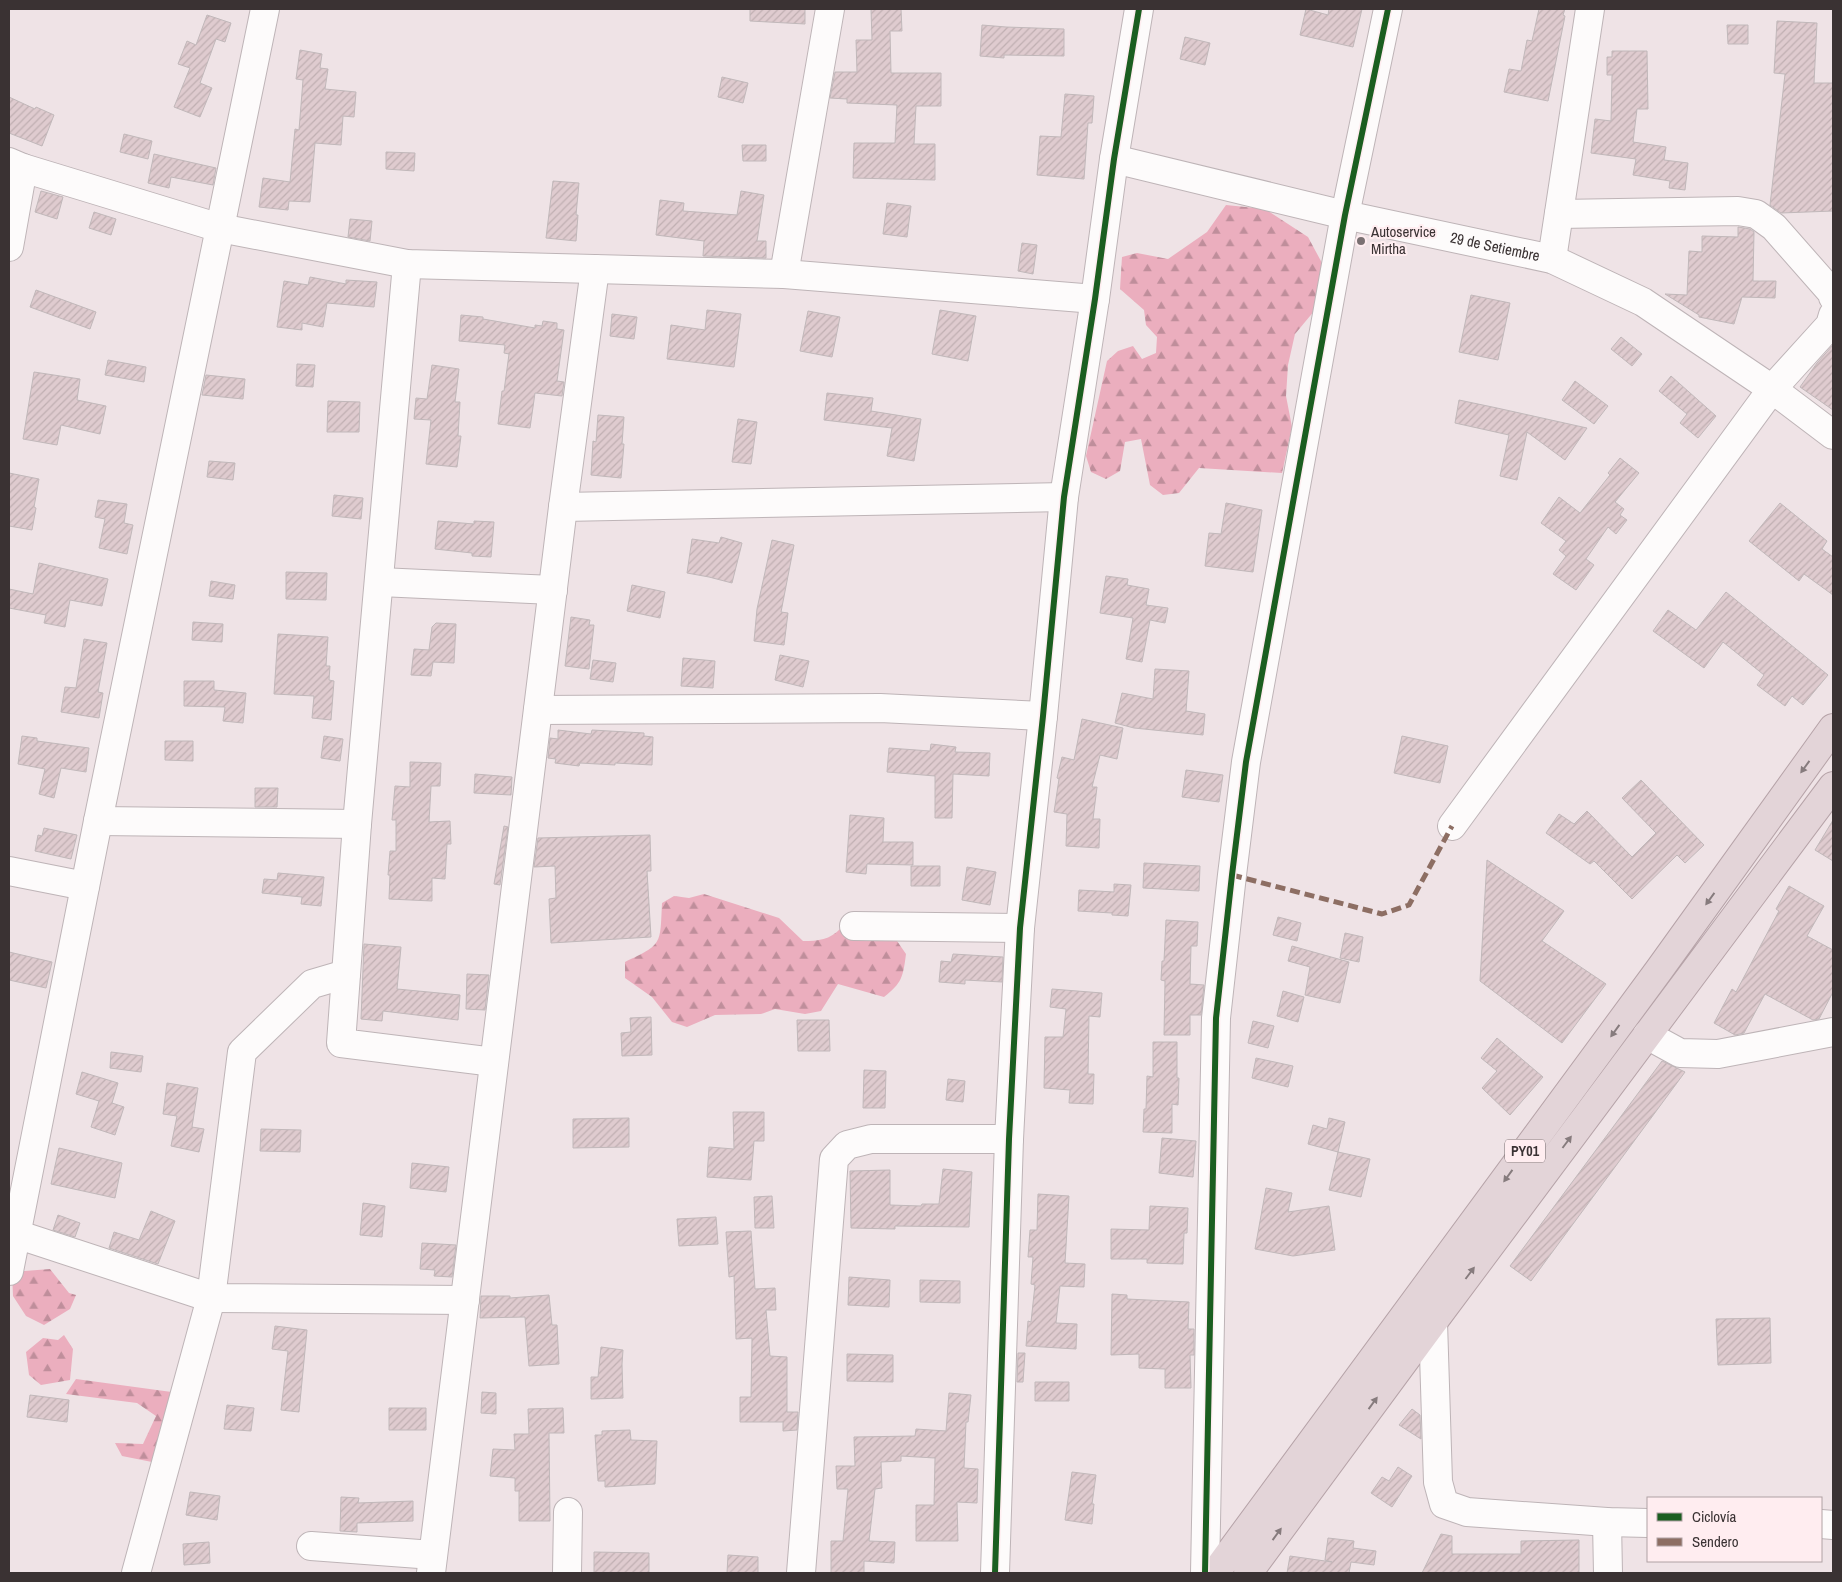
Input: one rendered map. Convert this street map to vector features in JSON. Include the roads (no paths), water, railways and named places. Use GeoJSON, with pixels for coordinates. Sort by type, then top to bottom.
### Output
{"type":"FeatureCollection","features":[{"type":"Feature","properties":{"kind":"highway","name":"PY01"},"geometry":{"type":"LineString","coordinates":[[1215,1573],[1653,978],[1833,728]]}},
{"type":"Feature","properties":{"kind":"highway","name":"PY01"},"geometry":{"type":"LineString","coordinates":[[1248,1573],[1833,786]]}},
{"type":"Feature","properties":{"kind":"street"},"geometry":{"type":"LineString","coordinates":[[9,1271],[98,821],[266,9]]}},
{"type":"Feature","properties":{"kind":"street"},"geometry":{"type":"LineString","coordinates":[[784,274],[830,9]]}},
{"type":"Feature","properties":{"kind":"street"},"geometry":{"type":"LineString","coordinates":[[995,1573],[1009,1139],[1020,928],[1064,497],[1095,298],[1114,159],[1140,9]]}},
{"type":"Feature","properties":{"kind":"street"},"geometry":{"type":"LineString","coordinates":[[1205,1573],[1216,1018],[1232,875],[1246,762],[1345,215],[1388,9]]}},
{"type":"Feature","properties":{"kind":"street"},"geometry":{"type":"LineString","coordinates":[[1552,259],[1590,9]]}},
{"type":"Feature","properties":{"kind":"street","name":"29 de Setiembre"},"geometry":{"type":"LineString","coordinates":[[1114,159],[1345,215],[1552,259],[1643,302],[1772,389],[1833,435]]}},
{"type":"Feature","properties":{"kind":"street"},"geometry":{"type":"LineString","coordinates":[[9,247],[16,165],[220,228],[407,264],[784,274],[1095,298]]}},
{"type":"Feature","properties":{"kind":"street"},"geometry":{"type":"LineString","coordinates":[[1559,214],[1738,212],[1756,214],[1774,227],[1833,297]]}},
{"type":"Feature","properties":{"kind":"street"},"geometry":{"type":"LineString","coordinates":[[407,264],[357,824],[341,1043],[494,1062]]}},
{"type":"Feature","properties":{"kind":"street"},"geometry":{"type":"LineString","coordinates":[[311,1546],[432,1564],[563,507],[595,269]]}},
{"type":"Feature","properties":{"kind":"street"},"geometry":{"type":"LineString","coordinates":[[1452,826],[1772,389],[1830,325],[1833,315]]}},
{"type":"Feature","properties":{"kind":"street"},"geometry":{"type":"LineString","coordinates":[[563,507],[1064,497]]}},
{"type":"Feature","properties":{"kind":"street"},"geometry":{"type":"LineString","coordinates":[[380,582],[553,590]]}},
{"type":"Feature","properties":{"kind":"street"},"geometry":{"type":"LineString","coordinates":[[538,710],[880,708],[1043,716]]}},
{"type":"Feature","properties":{"kind":"street"},"geometry":{"type":"LineString","coordinates":[[98,821],[357,824]]}},
{"type":"Feature","properties":{"kind":"street"},"geometry":{"type":"LineString","coordinates":[[9,871],[85,886]]}},
{"type":"Feature","properties":{"kind":"street"},"geometry":{"type":"LineString","coordinates":[[854,926],[1020,928]]}},
{"type":"Feature","properties":{"kind":"street"},"geometry":{"type":"LineString","coordinates":[[136,1573],[211,1298],[242,1052],[312,984],[346,974]]}},
{"type":"Feature","properties":{"kind":"street"},"geometry":{"type":"LineString","coordinates":[[1647,1035],[1680,1053],[1718,1054],[1833,1032]]}},
{"type":"Feature","properties":{"kind":"street"},"geometry":{"type":"LineString","coordinates":[[801,1573],[834,1159],[847,1145],[871,1139],[1009,1139]]}},
{"type":"Feature","properties":{"kind":"street"},"geometry":{"type":"LineString","coordinates":[[16,1234],[211,1298],[465,1300]]}},
{"type":"Feature","properties":{"kind":"street"},"geometry":{"type":"LineString","coordinates":[[1433,1322],[1438,1482],[1444,1504],[1467,1512],[1647,1523]]}},
{"type":"Feature","properties":{"kind":"street"},"geometry":{"type":"LineString","coordinates":[[567,1573],[568,1512]]}},
{"type":"Feature","properties":{"kind":"street"},"geometry":{"type":"LineString","coordinates":[[1607,1522],[1608,1573]]}},
{"type":"Feature","properties":{"kind":"place","name":"Autoservice Mirtha"},"geometry":{"type":"Point","coordinates":[1361,241]}}]}
